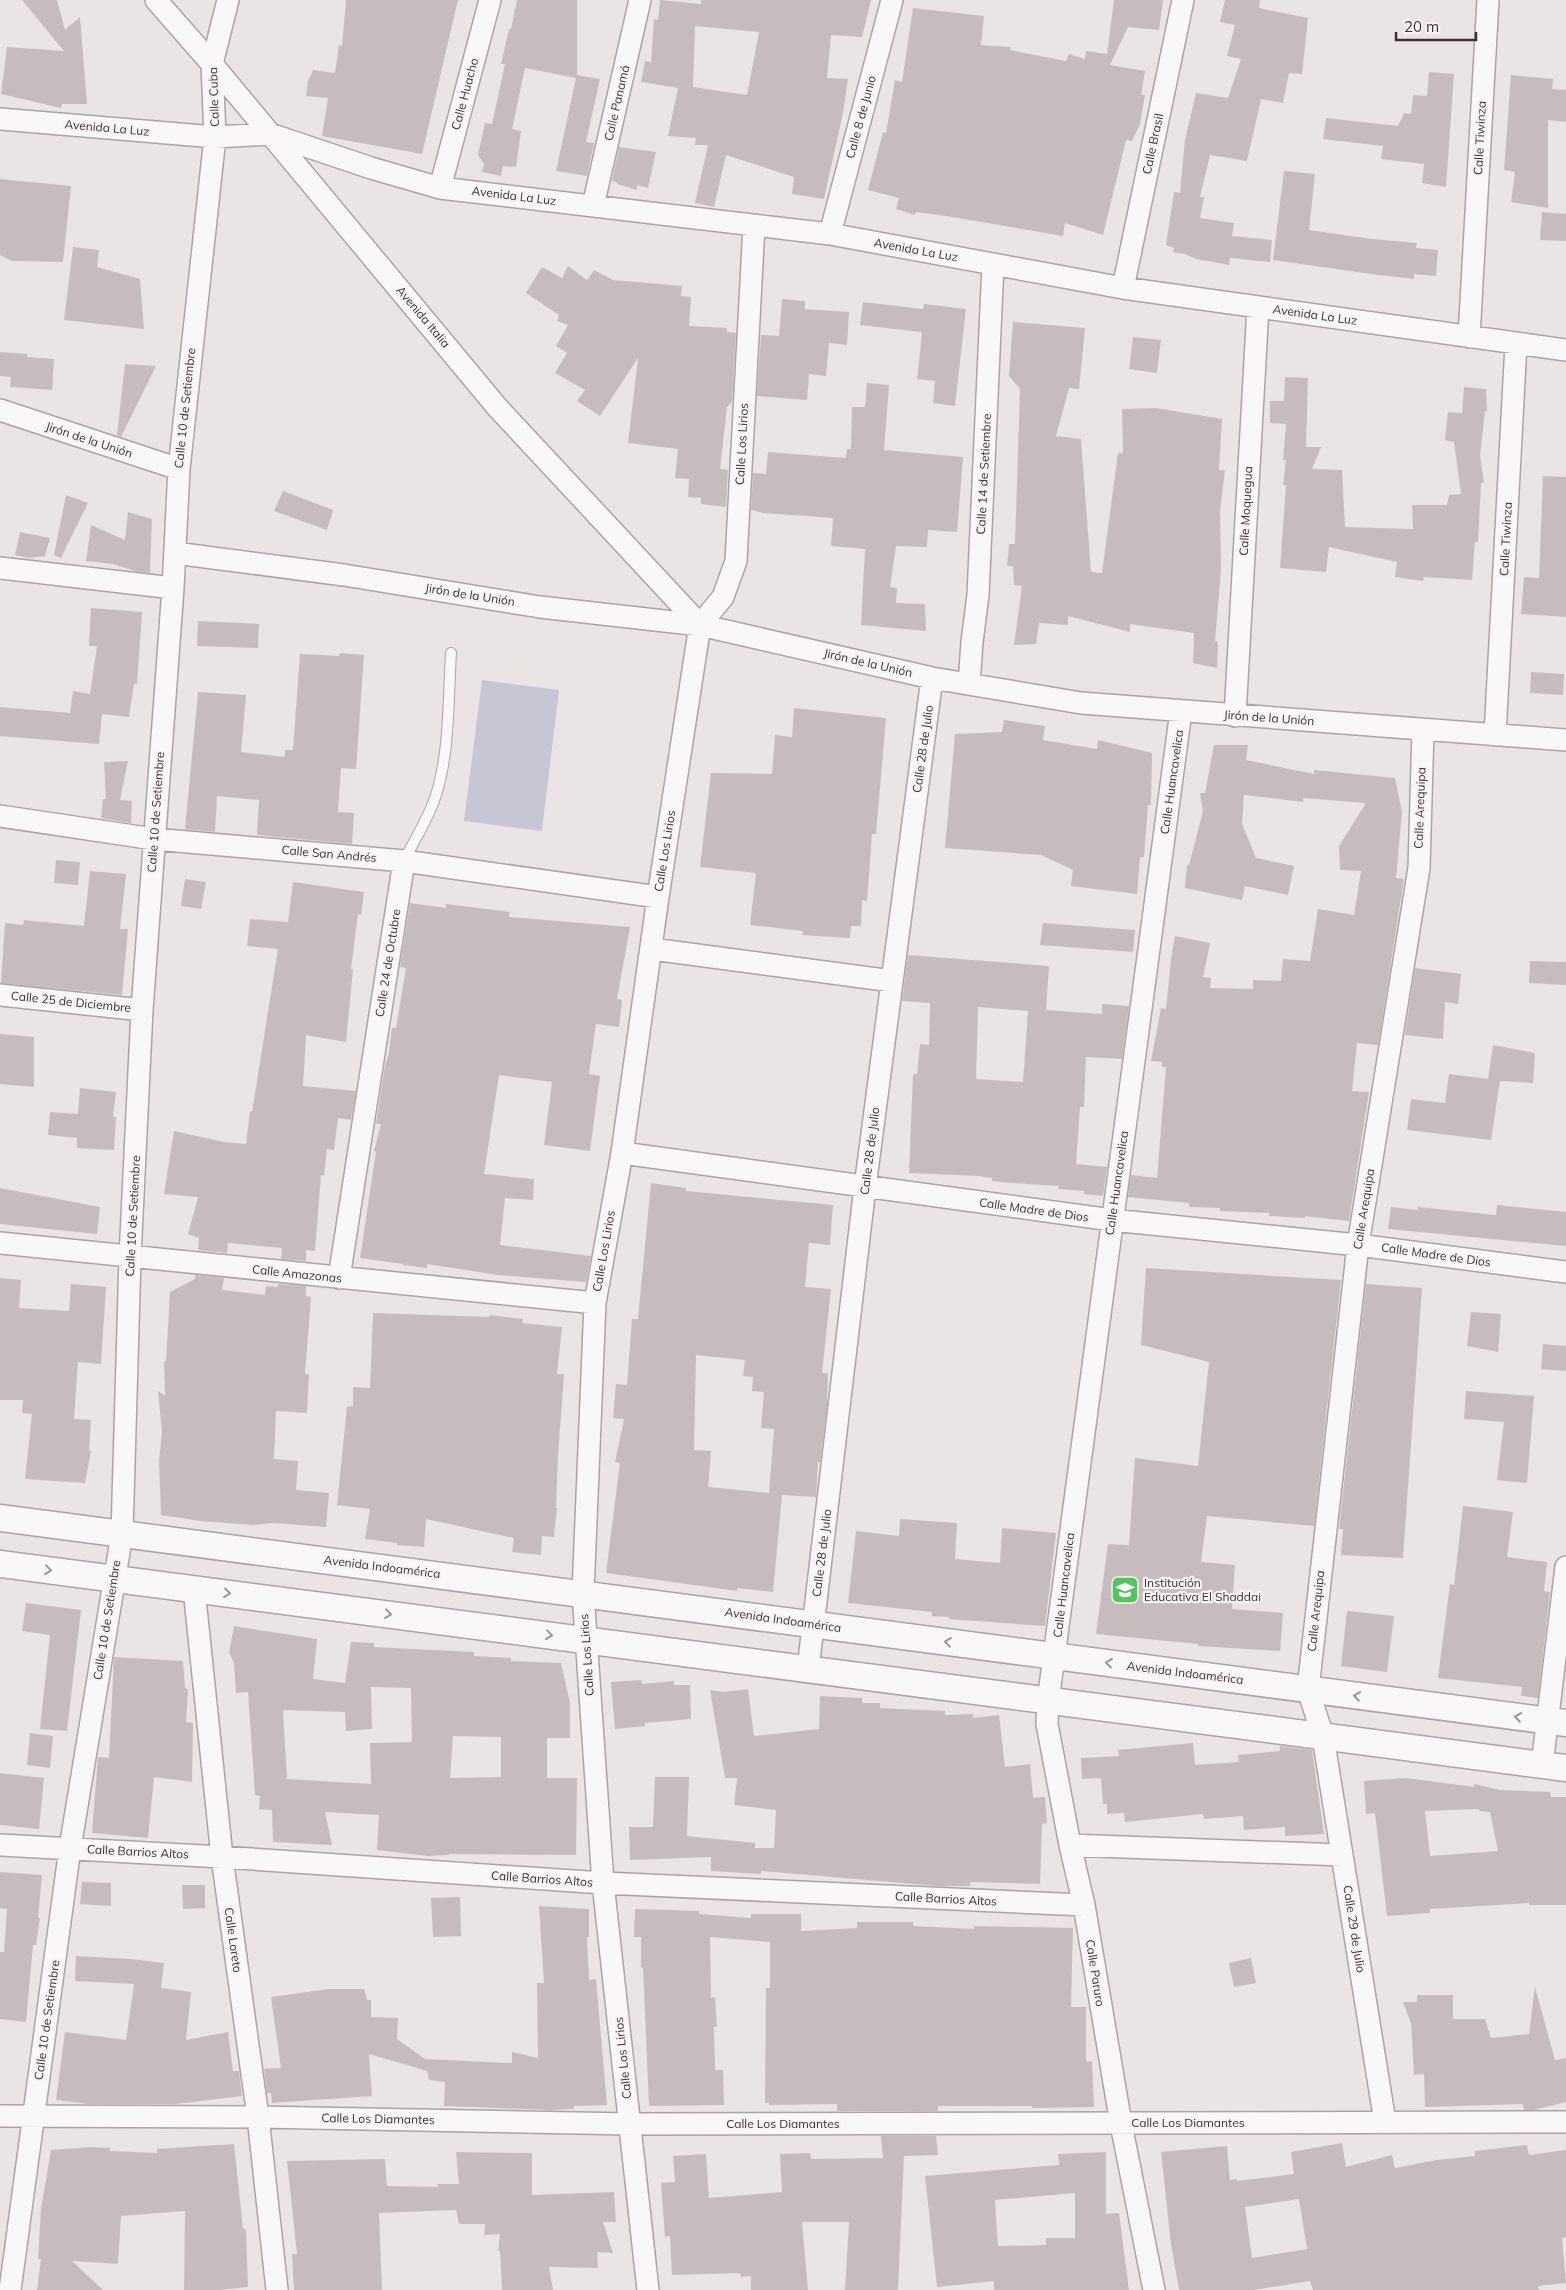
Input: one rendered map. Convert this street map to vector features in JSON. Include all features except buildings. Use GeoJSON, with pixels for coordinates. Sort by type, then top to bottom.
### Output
{"type":"FeatureCollection","features":[{"type":"Feature","properties":{"kind":"street","name":"Avenida Italia"},"geometry":{"type":"LineString","coordinates":[[156,0],[212,64],[497,407],[700,624]]}},
{"type":"Feature","properties":{"kind":"street","name":"Calle Cuba"},"geometry":{"type":"LineString","coordinates":[[215,137],[212,64],[228,0]]}},
{"type":"Feature","properties":{"kind":"street","name":"Calle Huacho"},"geometry":{"type":"LineString","coordinates":[[440,188],[490,0]]}},
{"type":"Feature","properties":{"kind":"street","name":"Calle Panamá"},"geometry":{"type":"LineString","coordinates":[[594,206],[640,0]]}},
{"type":"Feature","properties":{"kind":"street","name":"Calle 8 de Junio"},"geometry":{"type":"LineString","coordinates":[[830,234],[892,0]]}},
{"type":"Feature","properties":{"kind":"street","name":"Calle Brasil"},"geometry":{"type":"LineString","coordinates":[[1123,288],[1183,0]]}},
{"type":"Feature","properties":{"kind":"street","name":"Calle Tiwinza"},"geometry":{"type":"LineString","coordinates":[[1469,337],[1488,0]]}},
{"type":"Feature","properties":{"kind":"street","name":"Avenida La Luz"},"geometry":{"type":"LineString","coordinates":[[0,119],[215,137],[270,134],[371,168],[440,188],[830,234],[1123,288],[1566,350]]}},
{"type":"Feature","properties":{"kind":"street","name":"Calle 10 de Setiembre"},"geometry":{"type":"LineString","coordinates":[[10,2290],[70,1848],[113,1578],[122,1534],[130,1257],[142,1010],[173,588],[178,469],[215,137]]}},
{"type":"Feature","properties":{"kind":"street","name":"Calle Los Lirios"},"geometry":{"type":"LineString","coordinates":[[648,2290],[603,1883],[587,1640],[582,1593],[595,1303],[622,1153],[658,897],[700,624],[723,597],[736,561],[754,226]]}},
{"type":"Feature","properties":{"kind":"street","name":"Calle 14 de Setiembre"},"geometry":{"type":"LineString","coordinates":[[969,684],[978,595],[993,264]]}},
{"type":"Feature","properties":{"kind":"street","name":"Calle Moquegua"},"geometry":{"type":"LineString","coordinates":[[1236,716],[1258,307]]}},
{"type":"Feature","properties":{"kind":"street","name":"Calle Tiwinza"},"geometry":{"type":"LineString","coordinates":[[1495,735],[1516,344]]}},
{"type":"Feature","properties":{"kind":"street","name":"Jirón de la Unión"},"geometry":{"type":"LineString","coordinates":[[0,410],[178,469]]}},
{"type":"Feature","properties":{"kind":"street","name":"Jirón de la Unión"},"geometry":{"type":"LineString","coordinates":[[175,553],[344,575],[540,607],[700,624],[932,678],[1081,703],[1566,740]]}},
{"type":"Feature","properties":{"kind":"street"},"geometry":{"type":"LineString","coordinates":[[0,568],[173,588]]}},
{"type":"Feature","properties":{"kind":"street","name":"Calle 28 de Julio"},"geometry":{"type":"LineString","coordinates":[[808,1669],[865,1187],[932,678]]}},
{"type":"Feature","properties":{"kind":"street","name":"Calle Huancavelica"},"geometry":{"type":"LineString","coordinates":[[1055,1656],[1181,711]]}},
{"type":"Feature","properties":{"kind":"street","name":"Calle Arequipa"},"geometry":{"type":"LineString","coordinates":[[1308,1689],[1358,1245],[1418,868],[1423,730]]}},
{"type":"Feature","properties":{"kind":"street","name":"Calle San Andrés"},"geometry":{"type":"LineString","coordinates":[[0,816],[154,839],[404,861],[658,897]]}},
{"type":"Feature","properties":{"kind":"street","name":"Calle 24 de Octubre"},"geometry":{"type":"LineString","coordinates":[[339,1278],[404,861]]}},
{"type":"Feature","properties":{"kind":"street"},"geometry":{"type":"LineString","coordinates":[[652,949],[892,981]]}},
{"type":"Feature","properties":{"kind":"street","name":"Calle 25 de Diciembre"},"geometry":{"type":"LineString","coordinates":[[0,994],[142,1010]]}},
{"type":"Feature","properties":{"kind":"street","name":"Calle Madre de Dios"},"geometry":{"type":"LineString","coordinates":[[622,1153],[1112,1220],[1358,1245],[1566,1272]]}},
{"type":"Feature","properties":{"kind":"street","name":"Calle Amazonas"},"geometry":{"type":"LineString","coordinates":[[0,1243],[595,1303]]}},
{"type":"Feature","properties":{"kind":"street","name":"Avenida Indoamérica"},"geometry":{"type":"LineString","coordinates":[[0,1518],[1557,1722]]}},
{"type":"Feature","properties":{"kind":"street"},"geometry":{"type":"LineString","coordinates":[[0,1564],[1554,1767],[1566,1567]]}},
{"type":"Feature","properties":{"kind":"street","name":"Calle Loreto"},"geometry":{"type":"LineString","coordinates":[[194,1589],[222,1857],[258,2117],[277,2290]]}},
{"type":"Feature","properties":{"kind":"street","name":"Calle Paruro"},"geometry":{"type":"LineString","coordinates":[[1055,1656],[1048,1701],[1047,1724],[1070,1845],[1084,1905],[1121,2124],[1154,2290]]}},
{"type":"Feature","properties":{"kind":"street","name":"Calle 29 de Julio"},"geometry":{"type":"LineString","coordinates":[[1308,1689],[1323,1737],[1384,2122]]}},
{"type":"Feature","properties":{"kind":"street","name":"Calle Barrios Altos"},"geometry":{"type":"LineString","coordinates":[[0,1845],[222,1857],[603,1883],[1084,1905]]}},
{"type":"Feature","properties":{"kind":"street"},"geometry":{"type":"LineString","coordinates":[[1070,1845],[1342,1855]]}},
{"type":"Feature","properties":{"kind":"street","name":"Calle Los Diamantes"},"geometry":{"type":"LineString","coordinates":[[0,2116],[258,2117],[631,2124],[1566,2122]]}},
{"type":"Feature","properties":{"kind":"lane","name":"Calle 24 de Octubre"},"geometry":{"type":"LineString","coordinates":[[404,861],[433,805],[441,770],[447,736],[451,653]]}},
{"type":"Feature","properties":{"kind":"shaded area"},"geometry":{"type":"Polygon","coordinates":[[[482,680],[559,690],[542,831],[464,821],[482,680]]]}},
{"type":"Feature","properties":{"kind":"place","name":"Institución Educativa El Shaddai"},"geometry":{"type":"Point","coordinates":[1125,1590]}}]}
